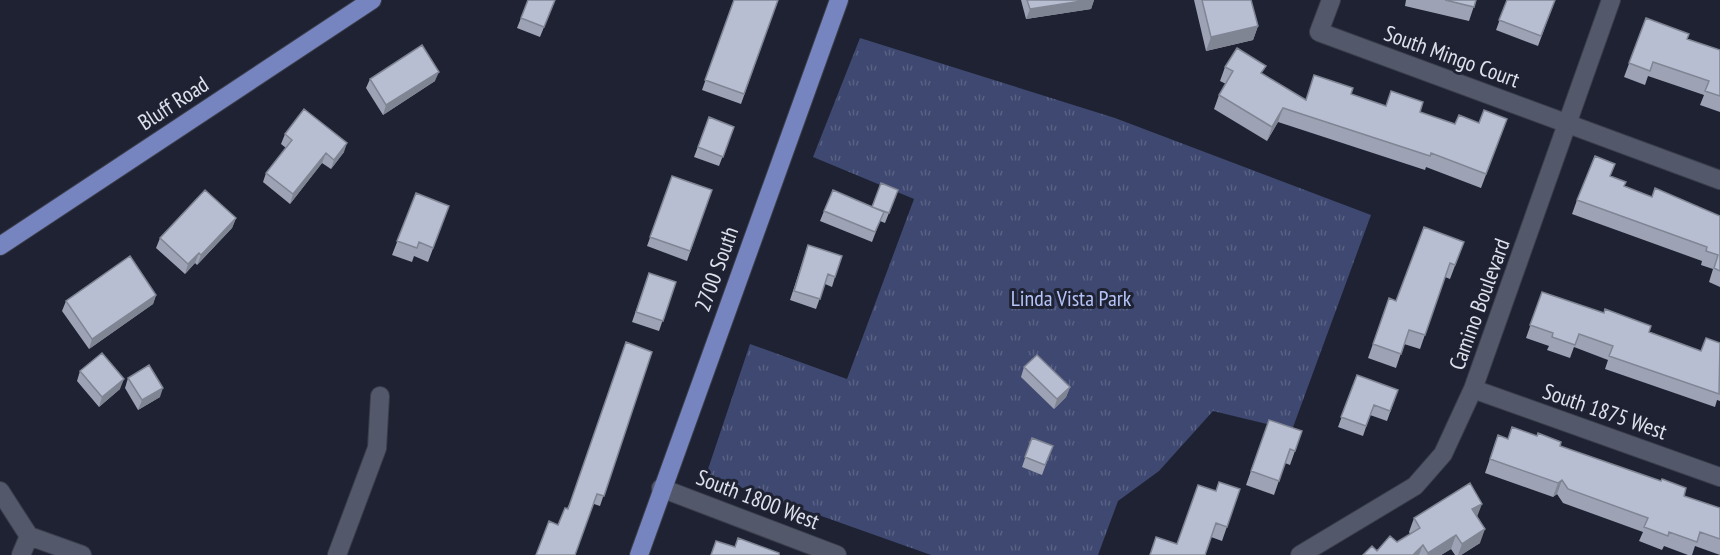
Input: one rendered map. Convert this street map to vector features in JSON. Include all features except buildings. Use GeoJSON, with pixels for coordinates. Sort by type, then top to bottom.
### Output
{"type":"FeatureCollection","features":[{"type":"Feature","properties":{"kind":"main road","name":"Bluff Road"},"geometry":{"type":"LineString","coordinates":[[0,246],[372,0]]}},
{"type":"Feature","properties":{"kind":"main road","name":"2700 South"},"geometry":{"type":"LineString","coordinates":[[639,555],[839,0]]}},
{"type":"Feature","properties":{"kind":"street","name":"South Mingo Court"},"geometry":{"type":"LineString","coordinates":[[1331,0],[1319,32],[1720,180]]}},
{"type":"Feature","properties":{"kind":"street","name":"Camino Boulevard"},"geometry":{"type":"LineString","coordinates":[[1300,555],[1416,486],[1443,454],[1473,390],[1611,0]]}},
{"type":"Feature","properties":{"kind":"street","name":"South 1875 West"},"geometry":{"type":"LineString","coordinates":[[1473,390],[1720,477]]}},
{"type":"Feature","properties":{"kind":"street"},"geometry":{"type":"LineString","coordinates":[[337,555],[378,448],[380,396]]}},
{"type":"Feature","properties":{"kind":"street","name":"South 1800 West"},"geometry":{"type":"LineString","coordinates":[[662,488],[837,555]]}},
{"type":"Feature","properties":{"kind":"street"},"geometry":{"type":"LineString","coordinates":[[0,491],[29,536],[82,555]]}},
{"type":"Feature","properties":{"kind":"street"},"geometry":{"type":"LineString","coordinates":[[21,555],[29,536]]}},
{"type":"Feature","properties":{"kind":"green space","name":"Linda Vista Park"},"geometry":{"type":"Polygon","coordinates":[[[860,38],[1115,118],[1371,215],[1292,430],[1213,411],[1159,471],[1118,501],[1098,555],[931,555],[706,475],[750,344],[847,379],[914,199],[813,157],[860,38]]]}}]}
